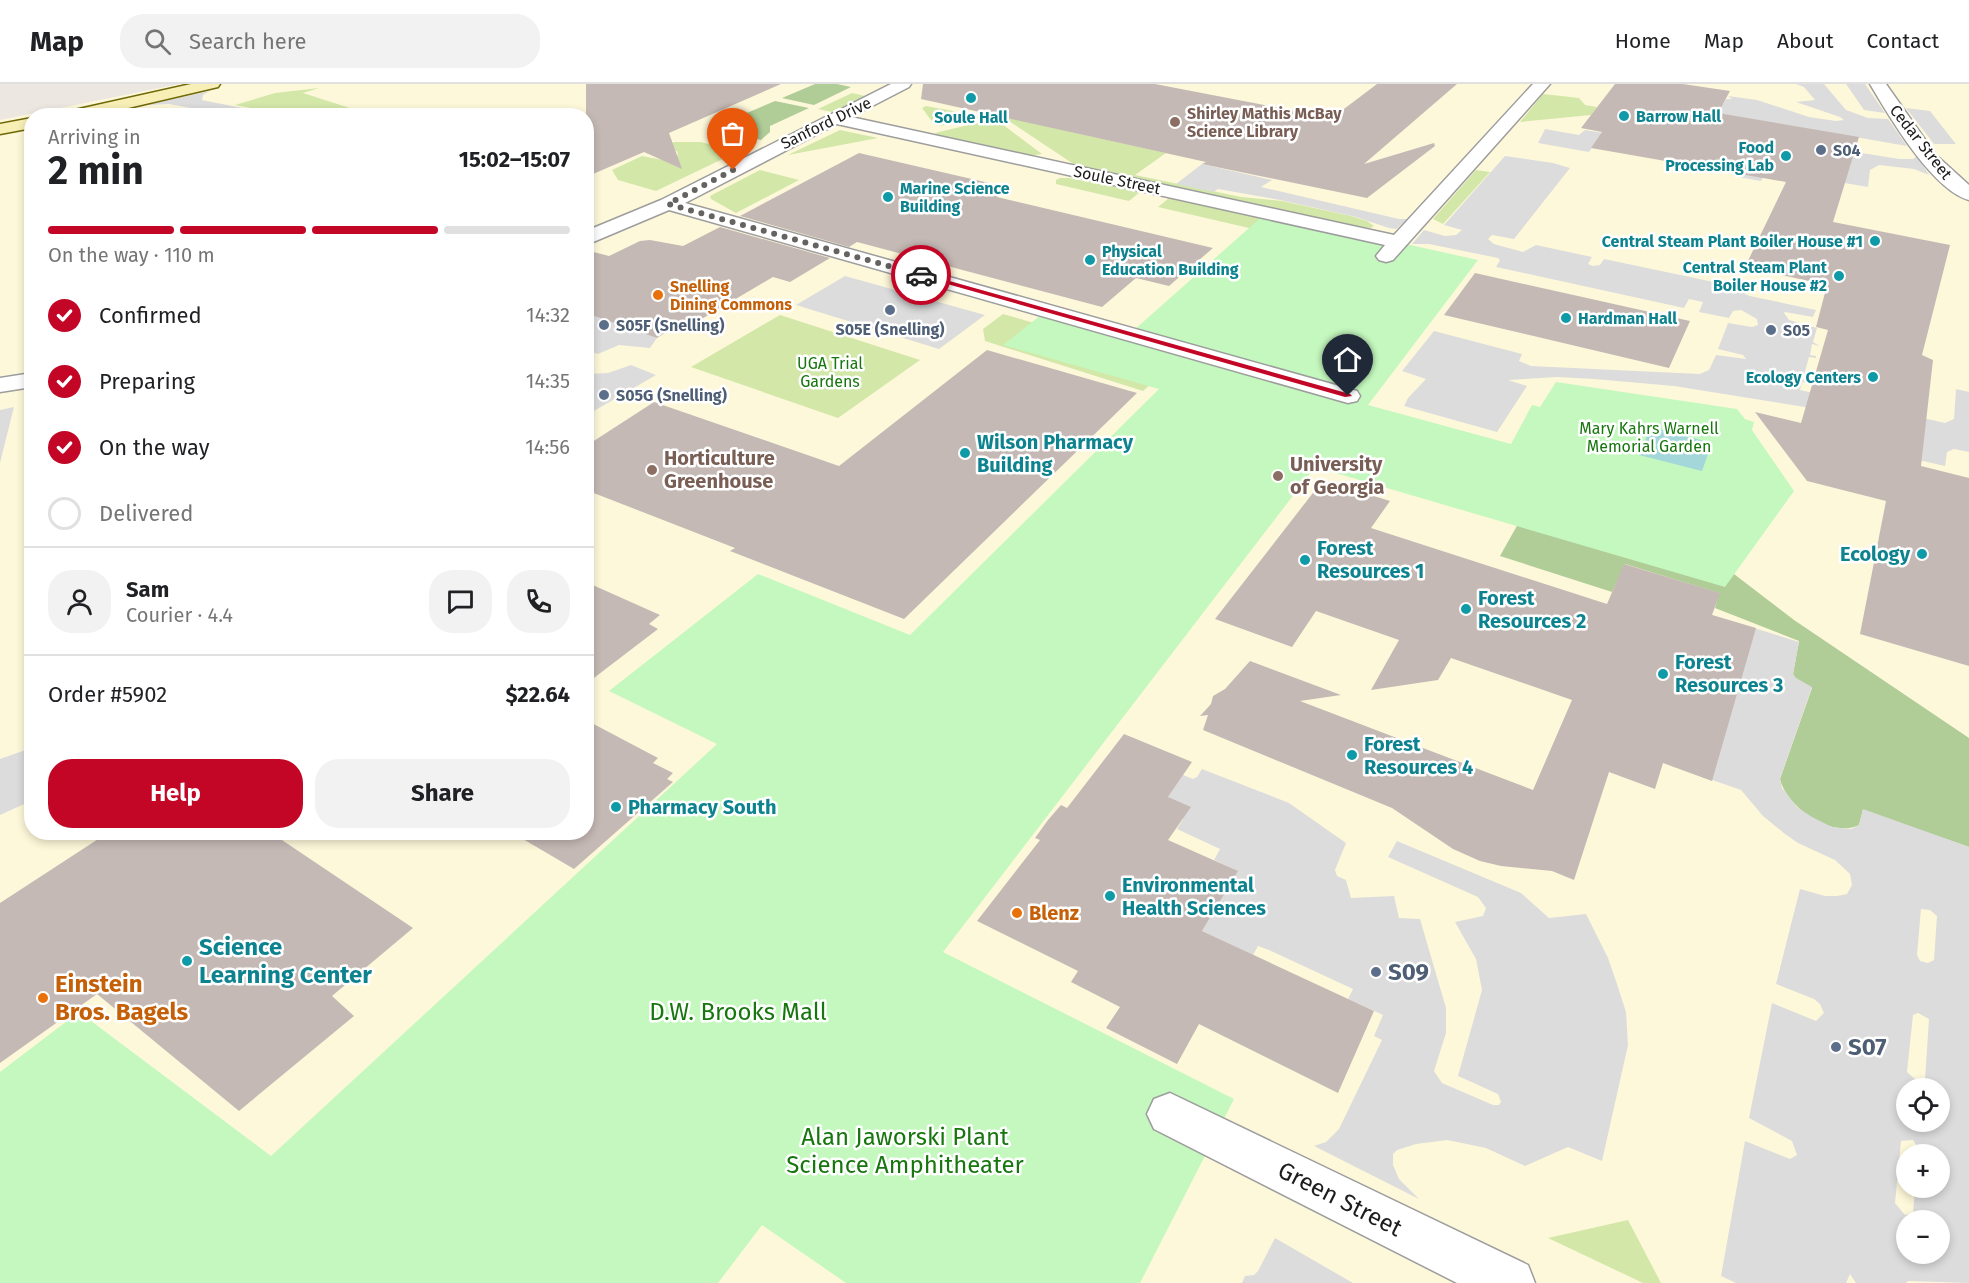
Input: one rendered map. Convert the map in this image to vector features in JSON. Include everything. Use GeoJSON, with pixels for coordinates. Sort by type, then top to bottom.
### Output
{"type":"FeatureCollection","features":[{"type":"Feature","properties":{"kind":"main road"},"geometry":{"type":"LineString","coordinates":[[106,108],[212,84]]}},
{"type":"Feature","properties":{"kind":"main road"},"geometry":{"type":"LineString","coordinates":[[0,129],[24,124]]}},
{"type":"Feature","properties":{"kind":"street","name":"Sanford Drive"},"geometry":{"type":"LineString","coordinates":[[594,236],[668,204],[903,84]]}},
{"type":"Feature","properties":{"kind":"street","name":"Soule Street"},"geometry":{"type":"LineString","coordinates":[[836,119],[1393,249],[1542,84]]}},
{"type":"Feature","properties":{"kind":"street","name":"Cedar Street"},"geometry":{"type":"LineString","coordinates":[[1878,84],[1902,121],[1944,177],[1969,194]]}},
{"type":"Feature","properties":{"kind":"street"},"geometry":{"type":"LineString","coordinates":[[668,204],[1348,396]]}},
{"type":"Feature","properties":{"kind":"street"},"geometry":{"type":"LineString","coordinates":[[0,385],[24,381]]}},
{"type":"Feature","properties":{"kind":"street","name":"Green Street"},"geometry":{"type":"LineString","coordinates":[[1170,1114],[1510,1283]]}},
{"type":"Feature","properties":{"kind":"shaded area","name":"University of Georgia"},"geometry":{"type":"Polygon","coordinates":[[[180,84],[1969,84],[1969,1283],[0,1283],[0,120],[24,115],[24,840],[594,840],[594,108],[60,108],[180,84]]]}},
{"type":"Feature","properties":{"kind":"shaded area","name":"S04"},"geometry":{"type":"Polygon","coordinates":[[[1796,84],[1824,84],[1846,110],[1868,118],[1888,119],[1907,146],[1698,110],[1707,102],[1723,104],[1726,99],[1732,99],[1728,96],[1757,100],[1809,117],[1844,120],[1796,102],[1815,100],[1804,87],[1796,84]]]}},
{"type":"Feature","properties":{"kind":"shaded area","name":"S04"},"geometry":{"type":"Polygon","coordinates":[[[1846,84],[1865,84],[1885,113],[1864,110],[1846,84]]]}},
{"type":"Feature","properties":{"kind":"shaded area"},"geometry":{"type":"Polygon","coordinates":[[[210,91],[203,95],[202,100],[243,108],[191,108],[169,104],[146,105],[210,91]]]}},
{"type":"Feature","properties":{"kind":"shaded area","name":"S04"},"geometry":{"type":"Polygon","coordinates":[[[1906,108],[1930,111],[1956,144],[1934,144],[1906,108]]]}},
{"type":"Feature","properties":{"kind":"shaded area","name":"S04"},"geometry":{"type":"Polygon","coordinates":[[[1545,129],[1579,135],[1585,130],[1642,139],[1806,144],[1899,159],[1913,159],[1917,156],[1929,175],[1914,169],[1879,165],[1870,170],[1868,187],[1768,170],[1761,181],[1738,177],[1744,162],[1599,137],[1589,152],[1538,143],[1545,129]]]}},
{"type":"Feature","properties":{"kind":"shaded area","name":"S05"},"geometry":{"type":"Polygon","coordinates":[[[1505,156],[1553,163],[1570,168],[1514,239],[1492,235],[1488,239],[1494,244],[1523,252],[1536,245],[1592,257],[1588,264],[1593,266],[1600,265],[1604,259],[1747,289],[1745,294],[1750,296],[1816,310],[1813,317],[1784,313],[1789,320],[1817,328],[1813,342],[1820,346],[1812,344],[1810,355],[1816,358],[1809,357],[1803,379],[1809,383],[1802,382],[1800,390],[1945,423],[1954,419],[1956,389],[1969,392],[1969,452],[1954,449],[1947,452],[1945,466],[1914,459],[1849,414],[1674,386],[1594,379],[1557,377],[1508,380],[1527,386],[1497,432],[1404,406],[1408,398],[1426,379],[1402,371],[1434,331],[1522,354],[1519,361],[1531,366],[1700,374],[1709,370],[1716,355],[1746,359],[1743,355],[1718,349],[1728,323],[1752,327],[1758,325],[1757,319],[1741,310],[1733,311],[1729,318],[1699,312],[1703,302],[1689,299],[1684,308],[1496,267],[1500,260],[1498,258],[1429,244],[1412,244],[1424,230],[1445,236],[1456,235],[1462,230],[1444,225],[1505,156]]]}},
{"type":"Feature","properties":{"kind":"shaded area"},"geometry":{"type":"Polygon","coordinates":[[[1202,164],[1272,180],[1261,187],[1399,219],[1408,219],[1396,229],[1389,228],[1356,217],[1280,200],[1218,189],[1214,192],[1176,184],[1202,164]]]}},
{"type":"Feature","properties":{"kind":"shaded area","name":"S05E (Snelling)"},"geometry":{"type":"Polygon","coordinates":[[[845,276],[985,315],[939,349],[796,305],[845,276]]]}},
{"type":"Feature","properties":{"kind":"shaded area","name":"S05F (Snelling)"},"geometry":{"type":"Polygon","coordinates":[[[594,312],[657,338],[650,348],[619,345],[598,354],[594,353],[594,312]]]}},
{"type":"Feature","properties":{"kind":"shaded area","name":"S05G (Snelling)"},"geometry":{"type":"Polygon","coordinates":[[[631,365],[656,375],[594,411],[594,374],[608,373],[631,365]]]}},
{"type":"Feature","properties":{"kind":"shaded area"},"geometry":{"type":"Polygon","coordinates":[[[14,407],[0,463],[0,410],[14,407]]]}},
{"type":"Feature","properties":{"kind":"shaded area","name":"S07"},"geometry":{"type":"Polygon","coordinates":[[[1712,615],[1799,642],[1793,674],[1812,687],[1780,779],[1782,788],[1797,807],[1832,827],[1851,829],[1859,825],[1863,809],[1969,847],[1969,1283],[1908,1281],[1906,1283],[1856,1283],[1850,1274],[1846,1283],[1736,1283],[1721,1276],[1745,1141],[1790,1159],[1797,1155],[1792,1141],[1749,1118],[1772,1003],[1816,1021],[1824,1013],[1820,1004],[1814,999],[1776,984],[1800,889],[1825,896],[1837,896],[1847,894],[1852,885],[1850,874],[1835,860],[1798,843],[1785,834],[1763,816],[1741,790],[1669,765],[1712,615]],[[1921,909],[1917,955],[1920,961],[1928,963],[1934,960],[1937,916],[1930,910],[1921,909]],[[1918,1013],[1913,1015],[1907,1072],[1914,1078],[1896,1078],[1896,1132],[1950,1132],[1950,1078],[1925,1078],[1929,1019],[1918,1013]],[[1913,1140],[1896,1144],[1895,1203],[1901,1210],[1896,1210],[1896,1264],[1950,1264],[1950,1210],[1913,1210],[1914,1198],[1950,1198],[1950,1144],[1916,1144],[1913,1140]]]}},
{"type":"Feature","properties":{"kind":"shaded area"},"geometry":{"type":"Polygon","coordinates":[[[24,750],[24,804],[0,815],[0,759],[24,750]]]}},
{"type":"Feature","properties":{"kind":"shaded area"},"geometry":{"type":"Polygon","coordinates":[[[1202,769],[1289,803],[1346,843],[1335,870],[1337,876],[1346,880],[1351,898],[1394,896],[1399,918],[1420,919],[1446,1008],[1446,1033],[1434,1071],[1442,1083],[1493,1105],[1499,1105],[1501,1102],[1498,1094],[1458,1076],[1482,990],[1476,959],[1455,922],[1483,916],[1486,908],[1478,897],[1388,857],[1397,841],[1521,893],[1549,918],[1586,914],[1608,958],[1626,1012],[1628,1045],[1602,1161],[1568,1147],[1525,1166],[1486,1148],[1447,1140],[1416,1144],[1397,1150],[1393,1154],[1393,1165],[1399,1179],[1419,1199],[1314,1146],[1326,1142],[1339,1129],[1382,1040],[1374,1036],[1383,1015],[1348,999],[1353,989],[1269,950],[1258,946],[1253,955],[1202,931],[1237,871],[1214,860],[1220,849],[1177,829],[1183,819],[1168,797],[1183,775],[1193,779],[1202,769]]]}},
{"type":"Feature","properties":{"kind":"shaded area"},"geometry":{"type":"Polygon","coordinates":[[[1275,1238],[1353,1283],[1242,1283],[1245,1276],[1254,1275],[1258,1271],[1275,1238]]]}},
{"type":"Feature","properties":{"kind":"green space"},"geometry":{"type":"Polygon","coordinates":[[[815,84],[837,84],[851,87],[814,105],[782,98],[815,84]]]}},
{"type":"Feature","properties":{"kind":"green space"},"geometry":{"type":"Polygon","coordinates":[[[319,88],[303,93],[350,108],[251,108],[235,105],[275,93],[319,88]]]}},
{"type":"Feature","properties":{"kind":"green space"},"geometry":{"type":"Polygon","coordinates":[[[852,93],[865,96],[832,112],[818,109],[852,93]]]}},
{"type":"Feature","properties":{"kind":"green space"},"geometry":{"type":"Polygon","coordinates":[[[1543,94],[1579,98],[1585,105],[1597,107],[1591,115],[1520,122],[1543,94]]]}},
{"type":"Feature","properties":{"kind":"green space"},"geometry":{"type":"Polygon","coordinates":[[[775,101],[809,108],[770,126],[770,132],[761,140],[711,128],[775,101]]]}},
{"type":"Feature","properties":{"kind":"green space"},"geometry":{"type":"Polygon","coordinates":[[[926,106],[982,118],[940,126],[934,124],[922,108],[926,106]]]}},
{"type":"Feature","properties":{"kind":"green space"},"geometry":{"type":"Polygon","coordinates":[[[1010,115],[1071,132],[1166,153],[1135,175],[1241,197],[1282,201],[1351,216],[1374,226],[1370,228],[1349,225],[1075,165],[1009,121],[1010,115]]]}},
{"type":"Feature","properties":{"kind":"green space"},"geometry":{"type":"Polygon","coordinates":[[[981,122],[1002,124],[1042,154],[1030,156],[938,136],[935,133],[981,122]]]}},
{"type":"Feature","properties":{"kind":"green space"},"geometry":{"type":"Polygon","coordinates":[[[840,130],[878,138],[788,155],[840,130]]]}},
{"type":"Feature","properties":{"kind":"green space"},"geometry":{"type":"Polygon","coordinates":[[[674,142],[701,142],[731,150],[733,154],[656,191],[618,180],[612,170],[642,156],[663,160],[678,155],[677,151],[658,149],[674,142]]]}},
{"type":"Feature","properties":{"kind":"green space"},"geometry":{"type":"Polygon","coordinates":[[[760,170],[799,180],[736,213],[711,199],[710,196],[760,170]]]}},
{"type":"Feature","properties":{"kind":"green space"},"geometry":{"type":"Polygon","coordinates":[[[1476,170],[1490,172],[1443,224],[1433,219],[1476,170]]]}},
{"type":"Feature","properties":{"kind":"green space"},"geometry":{"type":"Polygon","coordinates":[[[1060,178],[1140,192],[1129,201],[1056,184],[1056,180],[1060,178]]]}},
{"type":"Feature","properties":{"kind":"green space"},"geometry":{"type":"Polygon","coordinates":[[[1169,198],[1266,219],[1310,242],[1158,207],[1169,198]]]}},
{"type":"Feature","properties":{"kind":"green space","name":"D.W. Brooks Mall"},"geometry":{"type":"Polygon","coordinates":[[[1266,213],[1478,260],[1368,405],[1511,444],[1532,405],[1540,407],[1556,382],[1737,409],[1745,419],[1754,422],[1752,430],[1794,491],[1725,587],[1315,467],[943,952],[1234,1099],[1140,1283],[846,1283],[762,1225],[718,1283],[0,1283],[0,1072],[79,1012],[271,1156],[717,744],[609,691],[758,574],[910,635],[1159,389],[1003,345],[1050,308],[1134,330],[1266,213]]]}},
{"type":"Feature","properties":{"kind":"green space"},"geometry":{"type":"Polygon","coordinates":[[[1003,314],[1175,363],[1143,391],[985,341],[983,329],[1003,314]]]}},
{"type":"Feature","properties":{"kind":"green space","name":"UGA Trial Gardens"},"geometry":{"type":"Polygon","coordinates":[[[780,315],[920,360],[838,418],[691,367],[780,315]]]}},
{"type":"Feature","properties":{"kind":"green space"},"geometry":{"type":"Polygon","coordinates":[[[1527,508],[1713,558],[1794,620],[1969,738],[1969,847],[1863,810],[1859,825],[1836,828],[1823,824],[1800,809],[1791,800],[1780,779],[1812,688],[1795,678],[1793,674],[1799,641],[1715,608],[1719,593],[1625,564],[1612,592],[1500,556],[1527,508]]]}},
{"type":"Feature","properties":{"kind":"green space"},"geometry":{"type":"Polygon","coordinates":[[[1628,1220],[1661,1283],[1643,1283],[1548,1238],[1628,1220]]]}},
{"type":"Feature","properties":{"kind":"water"},"geometry":{"type":"Polygon","coordinates":[[[1651,427],[1712,443],[1702,471],[1639,455],[1651,427]]]}},
{"type":"Feature","properties":{"kind":"building"},"geometry":{"type":"Polygon","coordinates":[[[586,84],[781,84],[669,133],[682,169],[644,152],[594,174],[594,108],[586,108],[586,84]]]}},
{"type":"Feature","properties":{"kind":"building"},"geometry":{"type":"Polygon","coordinates":[[[923,84],[1155,84],[1332,118],[1377,84],[1457,84],[1364,164],[1434,143],[1435,146],[1367,198],[1202,164],[1206,162],[921,99],[923,84]]]}},
{"type":"Feature","properties":{"kind":"building"},"geometry":{"type":"Polygon","coordinates":[[[1615,84],[1683,84],[1730,91],[1718,113],[1859,137],[1833,222],[1950,245],[1922,355],[1933,360],[1921,466],[1969,478],[1969,666],[1860,634],[1886,501],[1807,481],[1755,412],[1801,423],[1828,330],[1816,327],[1827,285],[1745,267],[1786,182],[1591,148],[1602,132],[1581,128],[1615,84]]]}},
{"type":"Feature","properties":{"kind":"building"},"geometry":{"type":"Polygon","coordinates":[[[859,153],[1011,188],[997,197],[1213,248],[1169,286],[1136,278],[1102,307],[857,242],[849,247],[740,216],[859,153]]]}},
{"type":"Feature","properties":{"kind":"building","name":"Snelling Dining Commons"},"geometry":{"type":"Polygon","coordinates":[[[720,227],[830,258],[790,282],[773,277],[683,330],[674,327],[657,338],[594,316],[594,252],[609,256],[640,241],[650,240],[683,246],[720,227]]]}},
{"type":"Feature","properties":{"kind":"building","name":"Hardman Hall"},"geometry":{"type":"Polygon","coordinates":[[[1475,273],[1690,321],[1669,368],[1444,315],[1475,273]]]}},
{"type":"Feature","properties":{"kind":"building","name":"Wilson Pharmacy Building"},"geometry":{"type":"Polygon","coordinates":[[[987,350],[1137,393],[904,619],[730,551],[735,548],[594,493],[594,441],[654,402],[839,466],[987,350]]]}},
{"type":"Feature","properties":{"kind":"building"},"geometry":{"type":"Polygon","coordinates":[[[1323,480],[1390,501],[1371,528],[1607,604],[1624,564],[1720,593],[1712,615],[1756,628],[1712,781],[1663,763],[1655,789],[1609,772],[1574,880],[1552,871],[1501,866],[1480,861],[1453,849],[1392,808],[1203,730],[1208,715],[1200,716],[1211,704],[1213,696],[1225,689],[1250,661],[1341,695],[1300,701],[1533,790],[1572,700],[1451,658],[1438,680],[1371,690],[1399,640],[1316,611],[1292,647],[1215,619],[1323,480]]]}},
{"type":"Feature","properties":{"kind":"building"},"geometry":{"type":"Polygon","coordinates":[[[594,586],[660,615],[649,624],[658,629],[594,678],[594,586]]]}},
{"type":"Feature","properties":{"kind":"building","name":"Pharmacy South"},"geometry":{"type":"Polygon","coordinates":[[[594,724],[658,758],[653,763],[673,773],[667,779],[673,782],[574,869],[525,840],[594,840],[594,724]]]}},
{"type":"Feature","properties":{"kind":"building","name":"Environmental Health Sciences"},"geometry":{"type":"Polygon","coordinates":[[[1124,734],[1192,762],[1168,797],[1191,807],[1168,840],[1238,871],[1202,931],[1374,1011],[1338,1093],[1199,1024],[1177,1064],[1106,1028],[1120,1007],[1071,982],[1078,971],[977,921],[1040,840],[1035,838],[1048,820],[1061,805],[1067,808],[1124,734]]]}},
{"type":"Feature","properties":{"kind":"building","name":"Science Learning Center"},"geometry":{"type":"Polygon","coordinates":[[[97,840],[282,840],[413,928],[332,996],[354,1016],[239,1111],[97,994],[0,1063],[0,903],[97,840]]]}},
{"type":"Feature","properties":{"kind":"way so far"},"geometry":{"type":"LineString","coordinates":[[733,170],[668,204],[921,275]]}},
{"type":"Feature","properties":{"kind":"place","name":"Soule Hall"},"geometry":{"type":"Point","coordinates":[971,98]}},
{"type":"Feature","properties":{"kind":"place","name":"Barrow Hall"},"geometry":{"type":"Point","coordinates":[1624,116]}},
{"type":"Feature","properties":{"kind":"place","name":"Shirley Mathis McBay Science Library"},"geometry":{"type":"Point","coordinates":[1175,122]}},
{"type":"Feature","properties":{"kind":"place","name":"S04"},"geometry":{"type":"Point","coordinates":[1821,150]}},
{"type":"Feature","properties":{"kind":"place","name":"Food Processing Lab"},"geometry":{"type":"Point","coordinates":[1786,156]}},
{"type":"Feature","properties":{"kind":"place","name":"Marine Science Building"},"geometry":{"type":"Point","coordinates":[888,197]}},
{"type":"Feature","properties":{"kind":"place","name":"Central Steam Plant Boiler House #1"},"geometry":{"type":"Point","coordinates":[1875,241]}},
{"type":"Feature","properties":{"kind":"place","name":"Physical Education Building"},"geometry":{"type":"Point","coordinates":[1090,260]}},
{"type":"Feature","properties":{"kind":"place","name":"Central Steam Plant Boiler House #2"},"geometry":{"type":"Point","coordinates":[1839,276]}},
{"type":"Feature","properties":{"kind":"place","name":"Snelling Dining Commons"},"geometry":{"type":"Point","coordinates":[658,295]}},
{"type":"Feature","properties":{"kind":"place","name":"S05E (Snelling)"},"geometry":{"type":"Point","coordinates":[890,310]}},
{"type":"Feature","properties":{"kind":"place","name":"Hardman Hall"},"geometry":{"type":"Point","coordinates":[1566,318]}},
{"type":"Feature","properties":{"kind":"place","name":"S05F (Snelling)"},"geometry":{"type":"Point","coordinates":[604,325]}},
{"type":"Feature","properties":{"kind":"place","name":"S05"},"geometry":{"type":"Point","coordinates":[1771,330]}},
{"type":"Feature","properties":{"kind":"place","name":"Ecology Centers"},"geometry":{"type":"Point","coordinates":[1873,377]}},
{"type":"Feature","properties":{"kind":"place","name":"S05G (Snelling)"},"geometry":{"type":"Point","coordinates":[604,395]}},
{"type":"Feature","properties":{"kind":"place","name":"Wilson Pharmacy Building"},"geometry":{"type":"Point","coordinates":[965,453]}},
{"type":"Feature","properties":{"kind":"place","name":"Horticulture Greenhouse"},"geometry":{"type":"Point","coordinates":[652,470]}},
{"type":"Feature","properties":{"kind":"place","name":"University of Georgia"},"geometry":{"type":"Point","coordinates":[1278,476]}},
{"type":"Feature","properties":{"kind":"place","name":"Ecology"},"geometry":{"type":"Point","coordinates":[1922,554]}},
{"type":"Feature","properties":{"kind":"place","name":"Forest Resources 1"},"geometry":{"type":"Point","coordinates":[1305,560]}},
{"type":"Feature","properties":{"kind":"place","name":"Forest Resources 2"},"geometry":{"type":"Point","coordinates":[1466,609]}},
{"type":"Feature","properties":{"kind":"place","name":"Forest Resources 3"},"geometry":{"type":"Point","coordinates":[1663,674]}},
{"type":"Feature","properties":{"kind":"place","name":"Forest Resources 4"},"geometry":{"type":"Point","coordinates":[1352,755]}},
{"type":"Feature","properties":{"kind":"place","name":"Pharmacy South"},"geometry":{"type":"Point","coordinates":[616,807]}},
{"type":"Feature","properties":{"kind":"place","name":"Environmental Health Sciences"},"geometry":{"type":"Point","coordinates":[1110,896]}},
{"type":"Feature","properties":{"kind":"place","name":"Blenz"},"geometry":{"type":"Point","coordinates":[1017,913]}},
{"type":"Feature","properties":{"kind":"place","name":"Science Learning Center"},"geometry":{"type":"Point","coordinates":[187,961]}},
{"type":"Feature","properties":{"kind":"place","name":"S09"},"geometry":{"type":"Point","coordinates":[1376,972]}},
{"type":"Feature","properties":{"kind":"place","name":"Einstein Bros. Bagels"},"geometry":{"type":"Point","coordinates":[43,998]}},
{"type":"Feature","properties":{"kind":"place","name":"S07"},"geometry":{"type":"Point","coordinates":[1836,1047]}},
{"type":"Feature","properties":{"kind":"route"},"geometry":{"type":"LineString","coordinates":[[921,275],[1348,396]]}},
{"type":"Feature","properties":{"kind":"park label","name":"Mary Kahrs Warnell Memorial Garden"},"geometry":{"type":"Point","coordinates":[1649,437]}},
{"type":"Feature","properties":{"kind":"park label","name":"Alan Jaworski Plant Science Amphitheater"},"geometry":{"type":"Point","coordinates":[905,1151]}}]}
